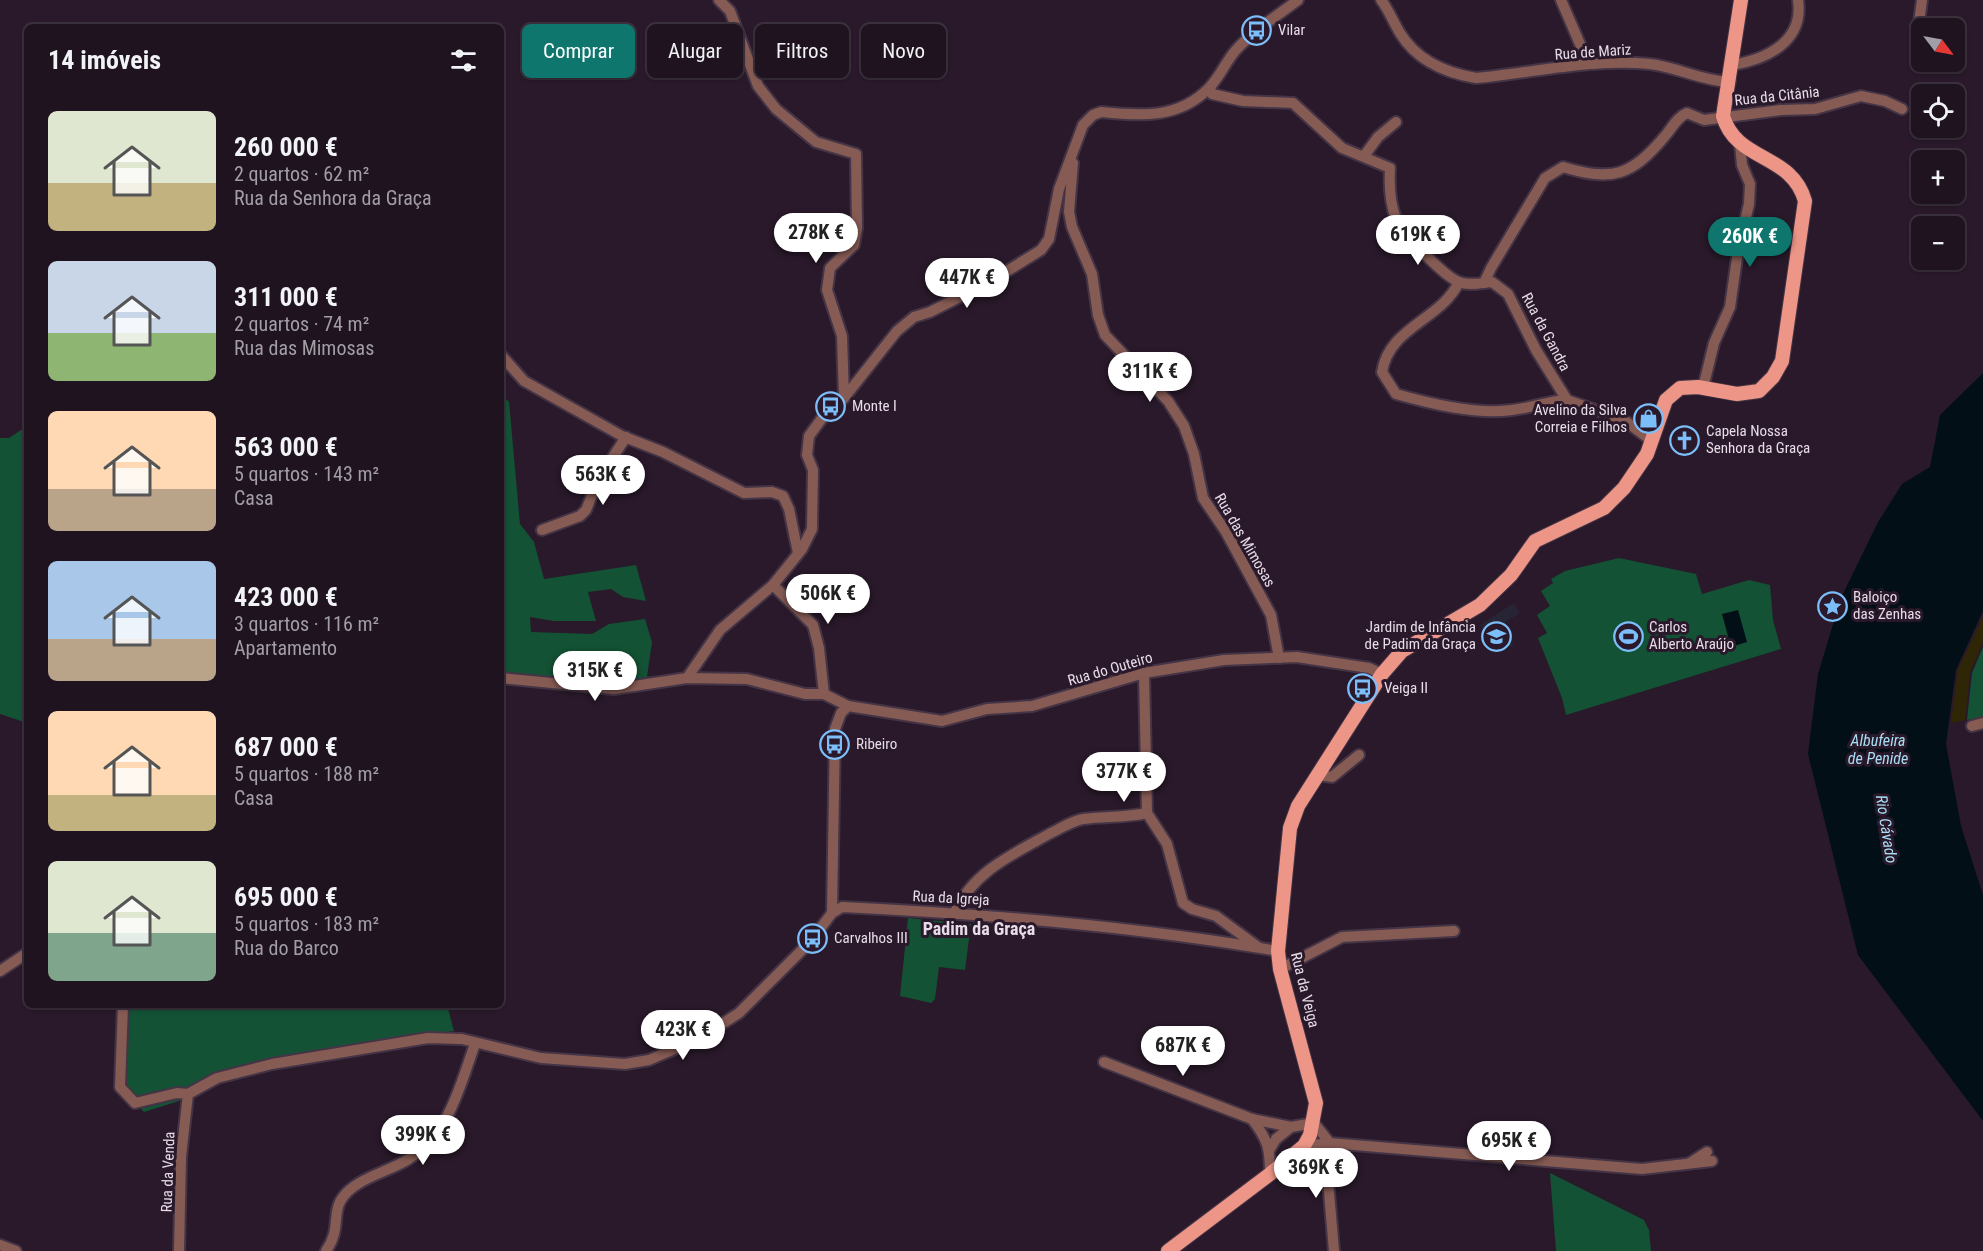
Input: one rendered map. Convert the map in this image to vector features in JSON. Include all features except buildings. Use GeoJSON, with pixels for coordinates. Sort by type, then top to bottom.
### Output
{"type":"FeatureCollection","features":[{"type":"Feature","properties":{"kind":"main road"},"geometry":{"type":"LineString","coordinates":[[1740,144],[1727,131],[1723,116],[1742,0]]}},
{"type":"Feature","properties":{"kind":"main road","name":"Rua da Veiga"},"geometry":{"type":"LineString","coordinates":[[1304,1146],[1314,1123],[1316,1103],[1280,969],[1278,951],[1290,828],[1298,806],[1382,674],[1402,651],[1480,605],[1511,575],[1535,541],[1604,508],[1636,471],[1652,441],[1665,400],[1680,388],[1703,388],[1737,394],[1759,391],[1773,377],[1782,361],[1805,201],[1801,185],[1788,170],[1740,144]]}},
{"type":"Feature","properties":{"kind":"main road"},"geometry":{"type":"LineString","coordinates":[[1168,1251],[1304,1146]]}},
{"type":"Feature","properties":{"kind":"street"},"geometry":{"type":"LineString","coordinates":[[719,0],[730,12],[759,86],[776,109],[816,142],[856,154],[854,245],[830,268],[827,290],[842,336],[844,398]]}},
{"type":"Feature","properties":{"kind":"street"},"geometry":{"type":"LineString","coordinates":[[687,678],[720,630],[773,585],[798,553],[812,529],[813,470],[807,456],[808,436],[831,406],[844,398],[897,331],[914,317],[930,312],[983,285],[1041,250],[1049,239],[1059,189],[1083,124],[1093,115],[1101,112],[1154,116],[1171,113],[1210,87],[1236,49],[1257,30],[1298,0]]}},
{"type":"Feature","properties":{"kind":"street","name":"Rua de Mariz"},"geometry":{"type":"LineString","coordinates":[[1381,0],[1401,36],[1415,51],[1430,64],[1457,75],[1486,77],[1593,64],[1651,64],[1705,79],[1730,82]]}},
{"type":"Feature","properties":{"kind":"street"},"geometry":{"type":"LineString","coordinates":[[1561,0],[1579,43],[1593,64]]}},
{"type":"Feature","properties":{"kind":"street"},"geometry":{"type":"LineString","coordinates":[[1732,66],[1770,52],[1791,38],[1797,26],[1798,0]]}},
{"type":"Feature","properties":{"kind":"street"},"geometry":{"type":"LineString","coordinates":[[1920,18],[1922,0]]}},
{"type":"Feature","properties":{"kind":"street"},"geometry":{"type":"LineString","coordinates":[[1210,87],[1212,94],[1243,101],[1293,103],[1342,148],[1389,168],[1392,203],[1397,221],[1431,259],[1459,282],[1445,303],[1399,337],[1384,360],[1382,372],[1396,394],[1487,411],[1512,410],[1567,400],[1624,420],[1652,441]]}},
{"type":"Feature","properties":{"kind":"street","name":"Rua da Citânia"},"geometry":{"type":"LineString","coordinates":[[1485,283],[1491,268],[1545,178],[1563,167],[1594,176],[1613,175],[1630,169],[1664,138],[1681,116],[1688,113],[1704,120],[1723,116],[1815,109],[1861,96],[1885,101],[1902,109]]}},
{"type":"Feature","properties":{"kind":"street"},"geometry":{"type":"LineString","coordinates":[[1364,156],[1378,136],[1396,122]]}},
{"type":"Feature","properties":{"kind":"street"},"geometry":{"type":"LineString","coordinates":[[1703,388],[1714,343],[1730,307],[1738,251],[1749,204],[1750,184],[1742,165],[1740,144]]}},
{"type":"Feature","properties":{"kind":"street","name":"Rua das Mimosas"},"geometry":{"type":"LineString","coordinates":[[1075,148],[1069,212],[1072,227],[1092,274],[1098,315],[1105,334],[1116,349],[1168,401],[1184,426],[1194,454],[1203,498],[1226,532],[1271,615],[1279,658]]}},
{"type":"Feature","properties":{"kind":"street","name":"Rua da Gandra"},"geometry":{"type":"LineString","coordinates":[[1459,282],[1492,282],[1508,294],[1536,350],[1567,400]]}},
{"type":"Feature","properties":{"kind":"street"},"geometry":{"type":"LineString","coordinates":[[504,358],[524,381],[626,437],[663,452],[744,494],[772,492],[783,496],[789,509],[798,553]]}},
{"type":"Feature","properties":{"kind":"street"},"geometry":{"type":"LineString","coordinates":[[542,530],[580,516],[586,510],[598,480],[626,437]]}},
{"type":"Feature","properties":{"kind":"street"},"geometry":{"type":"LineString","coordinates":[[504,678],[614,688],[687,678],[747,679],[805,694],[824,694],[819,648],[813,625],[773,585]]}},
{"type":"Feature","properties":{"kind":"street","name":"Rua do Outeiro"},"geometry":{"type":"LineString","coordinates":[[824,694],[848,706],[927,720],[953,720],[987,709],[1032,706],[1144,673],[1224,660],[1297,657],[1369,668],[1382,674]]}},
{"type":"Feature","properties":{"kind":"street"},"geometry":{"type":"LineString","coordinates":[[1144,673],[1147,813],[1167,843],[1183,903],[1192,909],[1216,916],[1258,947]]}},
{"type":"Feature","properties":{"kind":"street"},"geometry":{"type":"LineString","coordinates":[[123,1008],[120,1087],[135,1103],[189,1094],[217,1078],[272,1064],[379,1044],[428,1038],[462,1039],[475,1044],[541,1058],[625,1064],[649,1060],[700,1038],[739,1013],[810,942],[832,914],[836,729],[841,713],[848,706]]}},
{"type":"Feature","properties":{"kind":"street"},"geometry":{"type":"LineString","coordinates":[[1318,775],[1332,777],[1359,756]]}},
{"type":"Feature","properties":{"kind":"street"},"geometry":{"type":"LineString","coordinates":[[956,912],[964,894],[996,864],[1065,825],[1082,819],[1121,818],[1147,813]]}},
{"type":"Feature","properties":{"kind":"street","name":"Rua da Igreja"},"geometry":{"type":"LineString","coordinates":[[832,914],[842,907],[956,912],[1169,932],[1278,951]]}},
{"type":"Feature","properties":{"kind":"street"},"geometry":{"type":"LineString","coordinates":[[1280,969],[1342,937],[1454,931]]}},
{"type":"Feature","properties":{"kind":"street"},"geometry":{"type":"LineString","coordinates":[[0,971],[24,956]]}},
{"type":"Feature","properties":{"kind":"street"},"geometry":{"type":"LineString","coordinates":[[326,1251],[334,1239],[340,1200],[352,1188],[408,1160],[436,1135],[453,1109],[475,1044]]}},
{"type":"Feature","properties":{"kind":"street"},"geometry":{"type":"LineString","coordinates":[[1104,1062],[1252,1119],[1292,1127],[1314,1123],[1328,1144],[1334,1251]]}},
{"type":"Feature","properties":{"kind":"street","name":"Rua da Venda"},"geometry":{"type":"LineString","coordinates":[[180,1251],[181,1157],[189,1094]]}},
{"type":"Feature","properties":{"kind":"street"},"geometry":{"type":"LineString","coordinates":[[1252,1119],[1270,1149],[1270,1174]]}},
{"type":"Feature","properties":{"kind":"street"},"geometry":{"type":"LineString","coordinates":[[1270,1149],[1276,1139],[1292,1127]]}},
{"type":"Feature","properties":{"kind":"street"},"geometry":{"type":"LineString","coordinates":[[1304,1146],[1328,1144],[1642,1169],[1688,1165],[1710,1156]]}},
{"type":"Feature","properties":{"kind":"street"},"geometry":{"type":"LineString","coordinates":[[0,1245],[16,1251]]}},
{"type":"Feature","properties":{"kind":"shaded area","name":"Jardim de Infância de Padim da Graça"},"geometry":{"type":"Polygon","coordinates":[[[1514,603],[1520,613],[1501,625],[1514,646],[1496,649],[1480,625],[1514,603]]]}},
{"type":"Feature","properties":{"kind":"green space"},"geometry":{"type":"Polygon","coordinates":[[[504,397],[509,402],[520,524],[534,542],[544,579],[636,565],[646,601],[623,597],[611,589],[588,592],[596,621],[554,621],[530,617],[531,632],[592,634],[609,624],[645,619],[652,642],[647,677],[618,682],[504,676],[504,397]]]}},
{"type":"Feature","properties":{"kind":"green space"},"geometry":{"type":"Polygon","coordinates":[[[24,428],[24,722],[0,714],[0,438],[9,438],[24,428]]]}},
{"type":"Feature","properties":{"kind":"green space","name":"Carlos Alberto Araújo"},"geometry":{"type":"Polygon","coordinates":[[[1619,558],[1696,574],[1702,594],[1749,580],[1770,585],[1773,620],[1781,649],[1566,715],[1562,698],[1538,638],[1547,633],[1537,615],[1550,606],[1541,591],[1553,583],[1551,579],[1565,571],[1619,558]]]}},
{"type":"Feature","properties":{"kind":"green space"},"geometry":{"type":"Polygon","coordinates":[[[1983,647],[1983,717],[1967,720],[1972,673],[1983,647]]]}},
{"type":"Feature","properties":{"kind":"green space"},"geometry":{"type":"Polygon","coordinates":[[[908,918],[971,924],[965,970],[939,967],[935,999],[931,1003],[900,996],[908,918]]]}},
{"type":"Feature","properties":{"kind":"green space"},"geometry":{"type":"Polygon","coordinates":[[[123,1008],[448,1008],[454,1031],[397,1038],[224,1071],[192,1085],[179,1101],[144,1112],[120,1087],[123,1008]]]}},
{"type":"Feature","properties":{"kind":"green space"},"geometry":{"type":"Polygon","coordinates":[[[1550,1173],[1644,1220],[1649,1230],[1651,1251],[1556,1251],[1550,1173]]]}},
{"type":"Feature","properties":{"kind":"sand"},"geometry":{"type":"Polygon","coordinates":[[[1983,617],[1983,642],[1970,672],[1965,720],[1951,723],[1958,670],[1983,617]]]}},
{"type":"Feature","properties":{"kind":"water","name":"Albufeira de Penide"},"geometry":{"type":"Polygon","coordinates":[[[1983,373],[1983,611],[1956,670],[1946,744],[1961,826],[1983,895],[1983,1121],[1858,955],[1808,754],[1818,674],[1841,598],[1878,522],[1902,484],[1930,467],[1940,415],[1983,373]]]}},
{"type":"Feature","properties":{"kind":"water"},"geometry":{"type":"Polygon","coordinates":[[[1738,610],[1747,642],[1731,647],[1722,614],[1738,610]]]}},
{"type":"Feature","properties":{"kind":"place","name":"Vilar"},"geometry":{"type":"Point","coordinates":[1257,30]}},
{"type":"Feature","properties":{"kind":"place","name":"Monte I"},"geometry":{"type":"Point","coordinates":[831,406]}},
{"type":"Feature","properties":{"kind":"place","name":"Avelino da Silva Correia e Filhos"},"geometry":{"type":"Point","coordinates":[1648,419]}},
{"type":"Feature","properties":{"kind":"place","name":"Capela Nossa Senhora da Graça"},"geometry":{"type":"Point","coordinates":[1685,440]}},
{"type":"Feature","properties":{"kind":"place","name":"Baloiço das Zenhas"},"geometry":{"type":"Point","coordinates":[1832,606]}},
{"type":"Feature","properties":{"kind":"place","name":"Jardim de Infância de Padim da Graça"},"geometry":{"type":"Point","coordinates":[1497,636]}},
{"type":"Feature","properties":{"kind":"place","name":"Carlos Alberto Araújo"},"geometry":{"type":"Point","coordinates":[1628,636]}},
{"type":"Feature","properties":{"kind":"place","name":"Veiga II"},"geometry":{"type":"Point","coordinates":[1363,688]}},
{"type":"Feature","properties":{"kind":"place","name":"Ribeiro"},"geometry":{"type":"Point","coordinates":[835,744]}},
{"type":"Feature","properties":{"kind":"place","name":"Carvalhos III"},"geometry":{"type":"Point","coordinates":[813,938]}},
{"type":"Feature","properties":{"kind":"district","name":"Padim da Graça"},"geometry":{"type":"Point","coordinates":[979,929]}},
{"type":"Feature","properties":{"kind":"water label","name":"Rio Cávado"},"geometry":{"type":"Point","coordinates":[1887,829]}}]}
